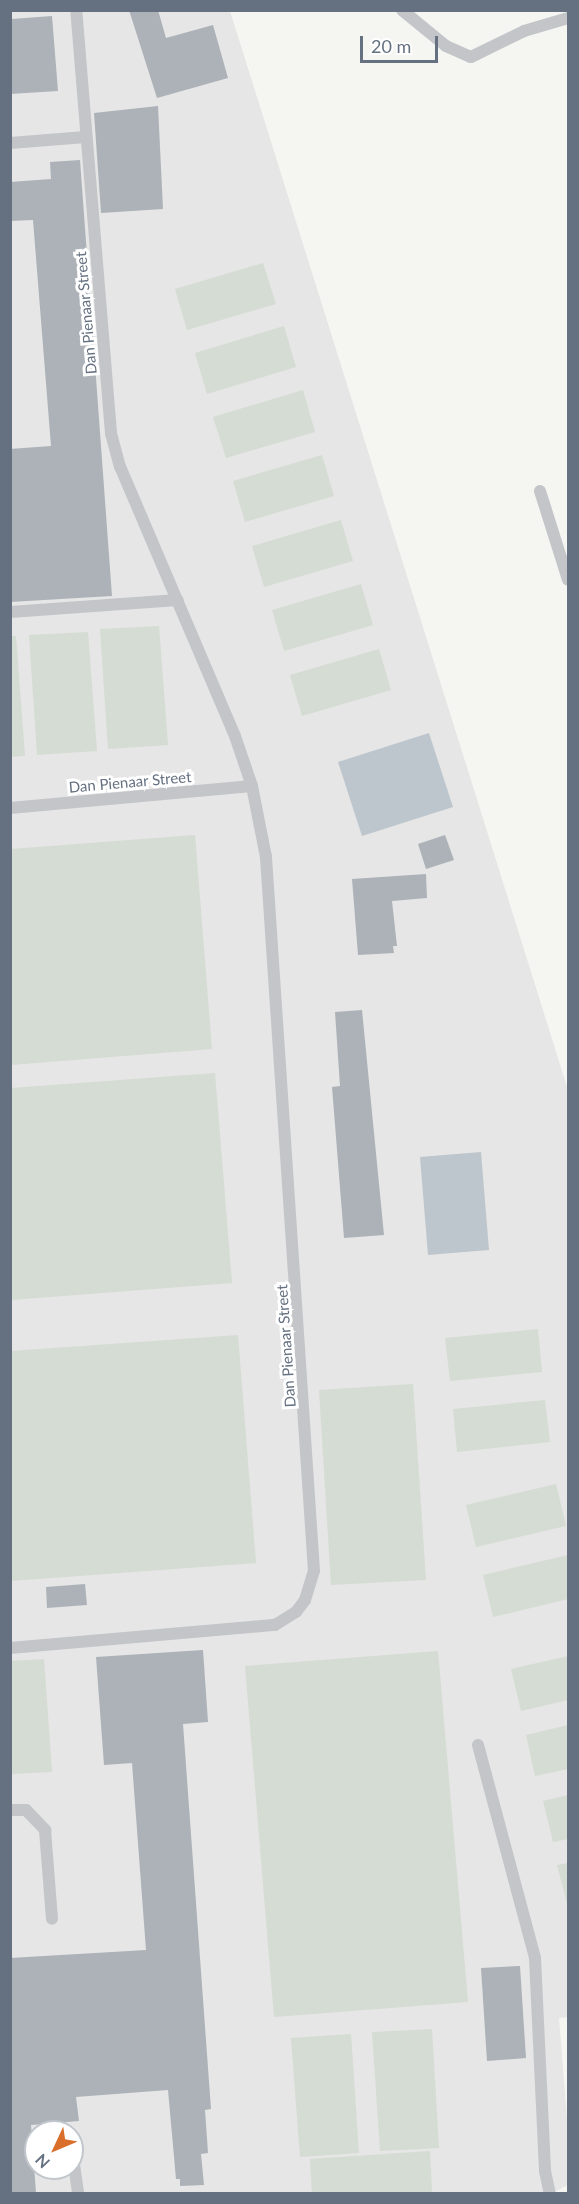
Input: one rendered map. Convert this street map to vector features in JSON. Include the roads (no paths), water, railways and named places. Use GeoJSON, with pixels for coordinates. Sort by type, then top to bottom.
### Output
{"type":"FeatureCollection","features":[{"type":"Feature","properties":{"kind":"lane","name":"Dan Pienaar Street"},"geometry":{"type":"LineString","coordinates":[[10,1648],[276,1625],[296,1612],[312,1583],[309,1470],[267,869],[252,786],[235,736],[120,467],[111,433],[76,10]]}},
{"type":"Feature","properties":{"kind":"lane"},"geometry":{"type":"LineString","coordinates":[[402,10],[446,46],[471,57],[524,31],[568,18]]}},
{"type":"Feature","properties":{"kind":"lane"},"geometry":{"type":"LineString","coordinates":[[10,144],[86,136]]}},
{"type":"Feature","properties":{"kind":"lane"},"geometry":{"type":"LineString","coordinates":[[540,491],[568,580]]}},
{"type":"Feature","properties":{"kind":"lane"},"geometry":{"type":"LineString","coordinates":[[10,612],[178,600]]}},
{"type":"Feature","properties":{"kind":"lane","name":"Dan Pienaar Street"},"geometry":{"type":"LineString","coordinates":[[10,808],[252,786]]}},
{"type":"Feature","properties":{"kind":"lane"},"geometry":{"type":"LineString","coordinates":[[478,1745],[535,1958],[545,2171],[550,2193]]}},
{"type":"Feature","properties":{"kind":"lane"},"geometry":{"type":"LineString","coordinates":[[10,1810],[26,1810],[45,1830],[52,1919]]}}]}
